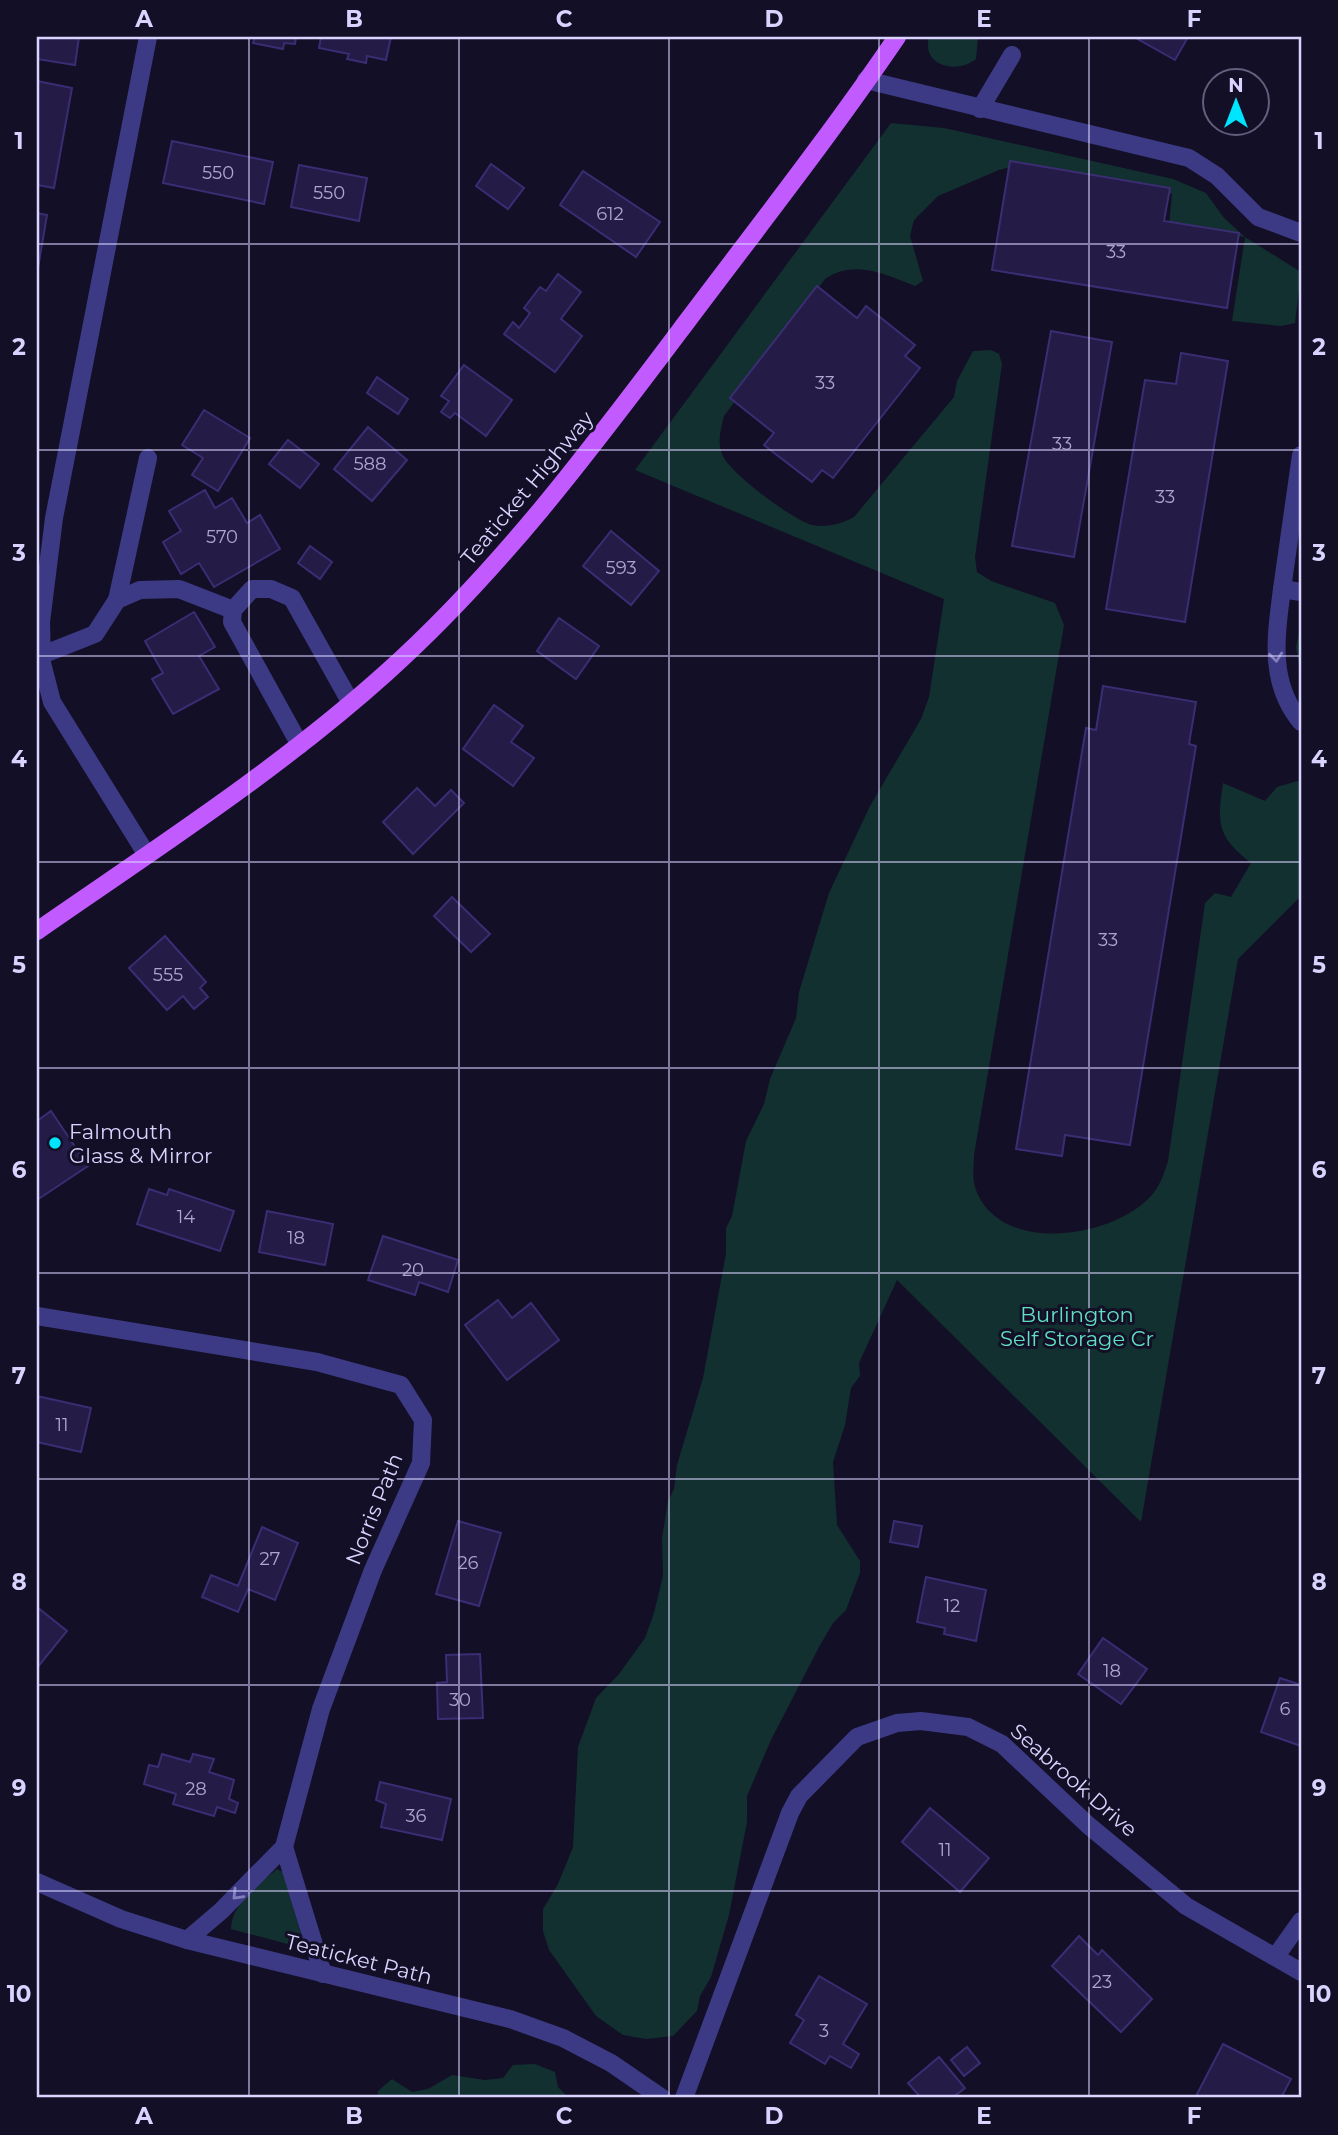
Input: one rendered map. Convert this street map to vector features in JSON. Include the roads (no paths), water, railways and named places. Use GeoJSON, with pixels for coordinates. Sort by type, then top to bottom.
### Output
{"type":"FeatureCollection","features":[{"type":"Feature","properties":{"kind":"main road","name":"Teaticket Highway"},"geometry":{"type":"LineString","coordinates":[[37,931],[300,745],[351,703],[478,583],[530,526],[759,227],[897,37]]}},
{"type":"Feature","properties":{"kind":"street"},"geometry":{"type":"LineString","coordinates":[[147,855],[52,702],[43,655],[43,588],[54,518],[148,37]]}},
{"type":"Feature","properties":{"kind":"street"},"geometry":{"type":"LineString","coordinates":[[979,109],[1012,55]]}},
{"type":"Feature","properties":{"kind":"street"},"geometry":{"type":"LineString","coordinates":[[866,80],[1189,158],[1217,176],[1258,217],[1301,233]]}},
{"type":"Feature","properties":{"kind":"street"},"geometry":{"type":"LineString","coordinates":[[1301,455],[1275,644],[1284,694],[1301,722]]}},
{"type":"Feature","properties":{"kind":"street"},"geometry":{"type":"LineString","coordinates":[[43,655],[95,634],[117,600],[148,458]]}},
{"type":"Feature","properties":{"kind":"street"},"geometry":{"type":"LineString","coordinates":[[117,600],[140,590],[179,589],[233,610]]}},
{"type":"Feature","properties":{"kind":"street"},"geometry":{"type":"LineString","coordinates":[[300,745],[232,622],[233,610],[252,589],[271,589],[292,598],[351,703]]}},
{"type":"Feature","properties":{"kind":"street"},"geometry":{"type":"LineString","coordinates":[[1282,589],[1301,592]]}},
{"type":"Feature","properties":{"kind":"street","name":"Norris Path"},"geometry":{"type":"LineString","coordinates":[[37,1316],[317,1362],[401,1385],[423,1420],[421,1463],[373,1570],[329,1686],[284,1847],[221,1911],[187,1940]]}},
{"type":"Feature","properties":{"kind":"street","name":"Seabrook Drive"},"geometry":{"type":"LineString","coordinates":[[684,2098],[799,1796],[857,1737],[897,1723],[945,1722],[987,1734],[1088,1825],[1186,1906],[1301,1972]]}},
{"type":"Feature","properties":{"kind":"street"},"geometry":{"type":"LineString","coordinates":[[284,1847],[323,1973]]}},
{"type":"Feature","properties":{"kind":"street","name":"Teaticket Path"},"geometry":{"type":"LineString","coordinates":[[37,1882],[121,1919],[187,1940],[509,2019],[563,2038],[611,2063],[662,2098]]}},
{"type":"Feature","properties":{"kind":"street"},"geometry":{"type":"LineString","coordinates":[[1276,1956],[1301,1921]]}},
{"type":"Feature","properties":{"kind":"place","name":"Falmouth Glass & Mirror"},"geometry":{"type":"Point","coordinates":[55,1143]}},
{"type":"Feature","properties":{"kind":"park label","name":"Burlington Self Storage Cr"},"geometry":{"type":"Point","coordinates":[1077,1326]}}]}
